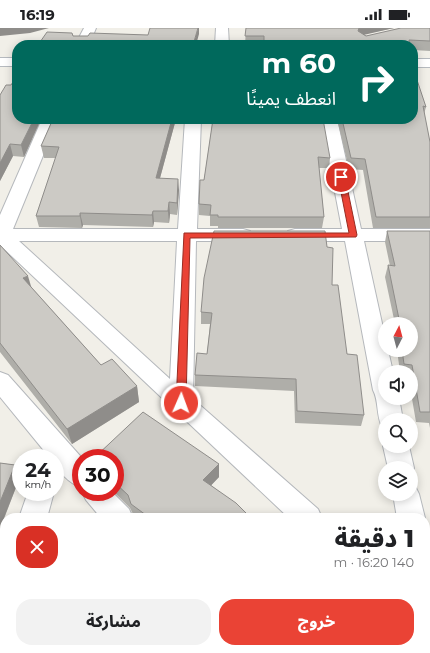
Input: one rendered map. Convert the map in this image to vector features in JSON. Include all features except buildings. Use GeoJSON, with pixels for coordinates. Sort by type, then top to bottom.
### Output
{"type":"FeatureCollection","features":[{"type":"Feature","properties":{"kind":"street"},"geometry":{"type":"LineString","coordinates":[[84,40],[90,28]]}},
{"type":"Feature","properties":{"kind":"street"},"geometry":{"type":"LineString","coordinates":[[222,28],[222,40]]}},
{"type":"Feature","properties":{"kind":"street"},"geometry":{"type":"LineString","coordinates":[[0,62],[12,62]]}},
{"type":"Feature","properties":{"kind":"street"},"geometry":{"type":"LineString","coordinates":[[418,63],[430,63]]}},
{"type":"Feature","properties":{"kind":"street"},"geometry":{"type":"LineString","coordinates":[[0,236],[48,124]]}},
{"type":"Feature","properties":{"kind":"street"},"geometry":{"type":"LineString","coordinates":[[181,403],[186,235],[193,124]]}},
{"type":"Feature","properties":{"kind":"street"},"geometry":{"type":"LineString","coordinates":[[330,124],[380,365]]}},
{"type":"Feature","properties":{"kind":"street"},"geometry":{"type":"LineString","coordinates":[[0,236],[430,236]]}},
{"type":"Feature","properties":{"kind":"street"},"geometry":{"type":"LineString","coordinates":[[0,236],[302,513]]}},
{"type":"Feature","properties":{"kind":"street"},"geometry":{"type":"LineString","coordinates":[[0,381],[50,449]]}},
{"type":"Feature","properties":{"kind":"street"},"geometry":{"type":"LineString","coordinates":[[64,462],[72,469]]}},
{"type":"Feature","properties":{"kind":"street"},"geometry":{"type":"LineString","coordinates":[[35,513],[38,501]]}},
{"type":"Feature","properties":{"kind":"street"},"geometry":{"type":"LineString","coordinates":[[103,501],[114,513]]}},
{"type":"Feature","properties":{"kind":"street"},"geometry":{"type":"LineString","coordinates":[[407,501],[410,513]]}},
{"type":"Feature","properties":{"kind":"route"},"geometry":{"type":"LineString","coordinates":[[181,403],[186,235],[354,235],[341,177]]}}]}
